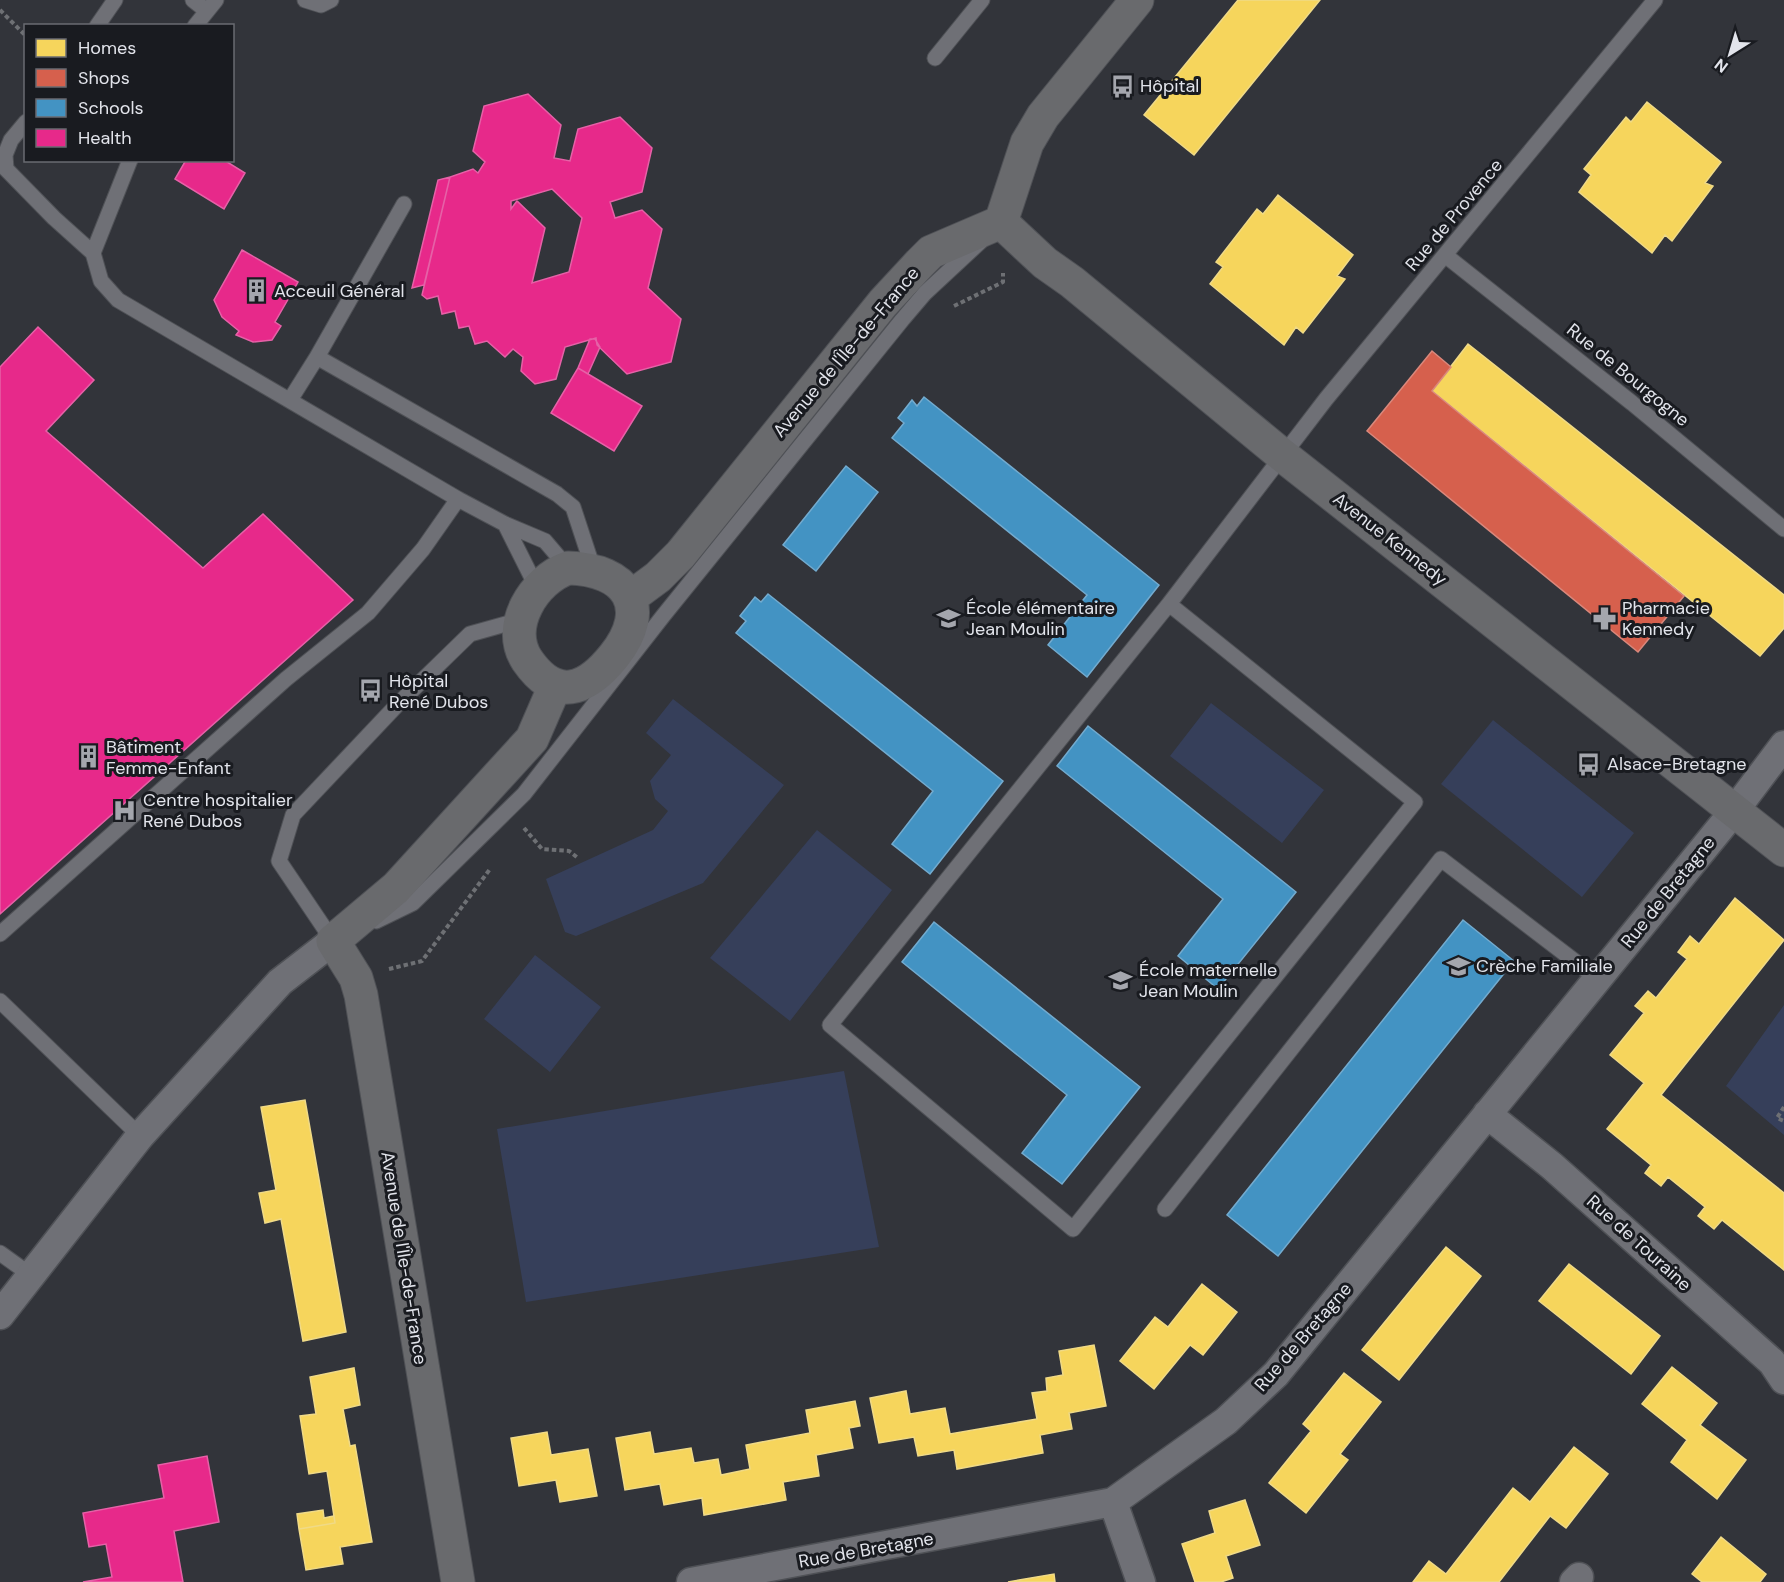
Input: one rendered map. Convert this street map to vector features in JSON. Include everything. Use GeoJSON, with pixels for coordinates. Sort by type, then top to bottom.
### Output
{"type":"FeatureCollection","features":[{"type":"Feature","properties":{"kind":"street"},"geometry":{"type":"LineString","coordinates":[[1000,222],[1027,143],[1043,116],[1137,0]]}},
{"type":"Feature","properties":{"kind":"street","name":"Avenue Kennedy"},"geometry":{"type":"LineString","coordinates":[[1000,222],[1045,263],[1072,282],[1282,455],[1784,850]]}},
{"type":"Feature","properties":{"kind":"street","name":"Avenue de l'Île-de-France"},"geometry":{"type":"LineString","coordinates":[[631,597],[658,577],[681,554],[876,313],[920,263],[931,252],[1000,222]]}},
{"type":"Feature","properties":{"kind":"street"},"geometry":{"type":"LineString","coordinates":[[581,569],[621,585],[631,597],[634,609],[628,638],[607,665],[583,686],[555,686],[538,674],[526,657],[521,647],[520,620],[538,590],[555,573],[581,569]]}},
{"type":"Feature","properties":{"kind":"street"},"geometry":{"type":"LineString","coordinates":[[0,1315],[140,1136],[280,982],[396,888],[532,739],[555,686]]}},
{"type":"Feature","properties":{"kind":"street","name":"Rue de Bretagne"},"geometry":{"type":"LineString","coordinates":[[691,1582],[1113,1502],[1226,1421],[1276,1374],[1735,810],[1784,745]]}},
{"type":"Feature","properties":{"kind":"street","name":"Avenue de l'Île-de-France"},"geometry":{"type":"LineString","coordinates":[[333,941],[356,978],[361,995],[458,1582]]}},
{"type":"Feature","properties":{"kind":"street","name":"Rue de Touraine"},"geometry":{"type":"LineString","coordinates":[[1487,1114],[1551,1166],[1763,1354],[1784,1380]]}},
{"type":"Feature","properties":{"kind":"street"},"geometry":{"type":"LineString","coordinates":[[1113,1502],[1141,1582]]}},
{"type":"Feature","properties":{"kind":"lane"},"geometry":{"type":"LineString","coordinates":[[98,24],[115,0]]}},
{"type":"Feature","properties":{"kind":"lane"},"geometry":{"type":"LineString","coordinates":[[194,0],[211,5],[197,24]]}},
{"type":"Feature","properties":{"kind":"lane"},"geometry":{"type":"LineString","coordinates":[[305,0],[321,5],[331,0]]}},
{"type":"Feature","properties":{"kind":"lane"},"geometry":{"type":"LineString","coordinates":[[935,58],[982,0]]}},
{"type":"Feature","properties":{"kind":"lane","name":"Rue de Provence"},"geometry":{"type":"LineString","coordinates":[[1169,604],[1414,802],[1072,1229],[830,1025],[1169,604],[1282,455],[1655,0]]}},
{"type":"Feature","properties":{"kind":"lane"},"geometry":{"type":"LineString","coordinates":[[24,124],[11,140],[5,155],[6,169],[54,219],[93,253],[101,280],[118,300],[458,499],[505,524],[545,541],[581,569]]}},
{"type":"Feature","properties":{"kind":"lane"},"geometry":{"type":"LineString","coordinates":[[93,253],[129,162]]}},
{"type":"Feature","properties":{"kind":"lane"},"geometry":{"type":"LineString","coordinates":[[290,400],[404,204]]}},
{"type":"Feature","properties":{"kind":"lane"},"geometry":{"type":"LineString","coordinates":[[520,620],[470,634],[397,705],[293,814],[279,861],[333,941],[413,903],[524,794],[663,616],[925,293],[1000,222]]}},
{"type":"Feature","properties":{"kind":"lane","name":"Rue de Bourgogne"},"geometry":{"type":"LineString","coordinates":[[1445,255],[1632,403],[1784,529]]}},
{"type":"Feature","properties":{"kind":"lane"},"geometry":{"type":"LineString","coordinates":[[317,357],[557,494],[573,507],[581,569]]}},
{"type":"Feature","properties":{"kind":"lane"},"geometry":{"type":"LineString","coordinates":[[0,934],[286,679],[368,613],[423,549],[458,499]]}},
{"type":"Feature","properties":{"kind":"lane"},"geometry":{"type":"LineString","coordinates":[[505,524],[538,590]]}},
{"type":"Feature","properties":{"kind":"lane"},"geometry":{"type":"LineString","coordinates":[[658,577],[663,616]]}},
{"type":"Feature","properties":{"kind":"lane"},"geometry":{"type":"LineString","coordinates":[[1165,1209],[1441,859],[1598,979]]}},
{"type":"Feature","properties":{"kind":"lane"},"geometry":{"type":"LineString","coordinates":[[0,1002],[140,1136]]}},
{"type":"Feature","properties":{"kind":"lane"},"geometry":{"type":"LineString","coordinates":[[0,1253],[32,1276]]}},
{"type":"Feature","properties":{"kind":"path"},"geometry":{"type":"LineString","coordinates":[[0,10],[24,34]]}},
{"type":"Feature","properties":{"kind":"path"},"geometry":{"type":"LineString","coordinates":[[522,826],[542,849],[569,851],[578,858]]}},
{"type":"Feature","properties":{"kind":"path"},"geometry":{"type":"LineString","coordinates":[[1784,1107],[1777,1118],[1784,1122]]}},
{"type":"Feature","properties":{"kind":"shaded area"},"geometry":{"type":"Polygon","coordinates":[[[673,699],[784,785],[703,883],[576,936],[565,932],[546,879],[653,830],[668,811],[655,799],[650,781],[671,755],[646,733],[673,699]]]}},
{"type":"Feature","properties":{"kind":"shaded area"},"geometry":{"type":"Polygon","coordinates":[[[1211,703],[1324,790],[1282,843],[1170,756],[1211,703]]]}},
{"type":"Feature","properties":{"kind":"shaded area"},"geometry":{"type":"Polygon","coordinates":[[[1493,720],[1634,833],[1582,897],[1441,784],[1493,720]]]}},
{"type":"Feature","properties":{"kind":"shaded area"},"geometry":{"type":"Polygon","coordinates":[[[817,830],[892,890],[790,1021],[710,958],[817,830]]]}},
{"type":"Feature","properties":{"kind":"shaded area"},"geometry":{"type":"Polygon","coordinates":[[[535,955],[601,1007],[550,1072],[484,1019],[535,955]]]}},
{"type":"Feature","properties":{"kind":"shaded area"},"geometry":{"type":"Polygon","coordinates":[[[1784,1005],[1784,1135],[1726,1086],[1784,1005]]]}},
{"type":"Feature","properties":{"kind":"shaded area"},"geometry":{"type":"Polygon","coordinates":[[[844,1071],[879,1247],[526,1302],[497,1129],[844,1071]]]}},
{"type":"Feature","properties":{"kind":"building: Homes"},"geometry":{"type":"Polygon","coordinates":[[[1238,0],[1320,0],[1194,155],[1144,115],[1238,0]]]}},
{"type":"Feature","properties":{"kind":"building: Homes"},"geometry":{"type":"Polygon","coordinates":[[[1647,102],[1721,162],[1705,183],[1713,186],[1672,241],[1665,235],[1652,253],[1579,192],[1591,175],[1584,169],[1626,117],[1631,122],[1647,102]]]}},
{"type":"Feature","properties":{"kind":"building: Homes"},"geometry":{"type":"Polygon","coordinates":[[[1278,195],[1353,255],[1337,276],[1345,279],[1303,333],[1296,327],[1284,345],[1210,284],[1223,267],[1216,262],[1257,209],[1263,214],[1278,195]]]}},
{"type":"Feature","properties":{"kind":"building: Homes"},"geometry":{"type":"Polygon","coordinates":[[[1468,344],[1784,595],[1784,628],[1760,656],[1432,391],[1468,344]]]}},
{"type":"Feature","properties":{"kind":"building: Homes"},"geometry":{"type":"Polygon","coordinates":[[[1735,898],[1784,940],[1661,1095],[1784,1193],[1784,1270],[1722,1220],[1714,1229],[1698,1216],[1705,1207],[1668,1177],[1661,1186],[1645,1173],[1651,1165],[1607,1129],[1644,1083],[1610,1055],[1644,1013],[1635,1006],[1648,991],[1656,998],[1687,959],[1678,952],[1690,936],[1699,944],[1735,898]]]}},
{"type":"Feature","properties":{"kind":"building: Homes"},"geometry":{"type":"Polygon","coordinates":[[[305,1100],[346,1332],[303,1341],[281,1219],[265,1223],[259,1193],[276,1190],[261,1107],[305,1100]]]}},
{"type":"Feature","properties":{"kind":"building: Homes"},"geometry":{"type":"Polygon","coordinates":[[[1446,1247],[1481,1276],[1399,1380],[1362,1350],[1446,1247]]]}},
{"type":"Feature","properties":{"kind":"building: Homes"},"geometry":{"type":"Polygon","coordinates":[[[1569,1264],[1660,1336],[1631,1374],[1539,1301],[1569,1264]]]}},
{"type":"Feature","properties":{"kind":"building: Homes"},"geometry":{"type":"Polygon","coordinates":[[[1202,1284],[1237,1312],[1203,1355],[1190,1345],[1154,1389],[1120,1361],[1155,1317],[1168,1327],[1202,1284]]]}},
{"type":"Feature","properties":{"kind":"building: Homes"},"geometry":{"type":"Polygon","coordinates":[[[1094,1345],[1106,1406],[1069,1413],[1072,1429],[1040,1435],[1043,1453],[957,1469],[954,1450],[918,1456],[914,1437],[879,1443],[870,1398],[906,1391],[910,1414],[945,1408],[950,1434],[1037,1419],[1032,1393],[1047,1391],[1046,1378],[1063,1375],[1059,1351],[1094,1345]]]}},
{"type":"Feature","properties":{"kind":"building: Homes"},"geometry":{"type":"Polygon","coordinates":[[[1672,1367],[1717,1403],[1700,1425],[1746,1460],[1717,1499],[1671,1462],[1687,1440],[1642,1404],[1672,1367]]]}},
{"type":"Feature","properties":{"kind":"building: Homes"},"geometry":{"type":"Polygon","coordinates":[[[354,1368],[360,1405],[343,1409],[350,1446],[355,1445],[372,1542],[340,1547],[343,1564],[306,1570],[299,1529],[335,1523],[327,1471],[309,1474],[300,1416],[316,1414],[310,1377],[354,1368]]]}},
{"type":"Feature","properties":{"kind":"building: Homes"},"geometry":{"type":"Polygon","coordinates":[[[1344,1373],[1381,1402],[1340,1454],[1348,1460],[1306,1513],[1269,1483],[1311,1431],[1303,1424],[1344,1373]]]}},
{"type":"Feature","properties":{"kind":"building: Homes"},"geometry":{"type":"Polygon","coordinates":[[[855,1401],[860,1426],[849,1428],[853,1448],[816,1455],[819,1476],[783,1482],[786,1500],[704,1515],[702,1498],[664,1505],[660,1484],[625,1490],[616,1438],[650,1432],[654,1454],[691,1448],[694,1463],[718,1459],[721,1475],[750,1469],[746,1445],[810,1433],[806,1410],[855,1401]]]}},
{"type":"Feature","properties":{"kind":"building: Homes"},"geometry":{"type":"Polygon","coordinates":[[[547,1432],[551,1455],[588,1449],[597,1496],[560,1502],[556,1480],[519,1486],[511,1438],[547,1432]]]}},
{"type":"Feature","properties":{"kind":"building: Homes"},"geometry":{"type":"Polygon","coordinates":[[[1574,1447],[1608,1474],[1566,1528],[1550,1516],[1499,1582],[1413,1582],[1429,1561],[1446,1574],[1513,1488],[1530,1502],[1574,1447]]]}},
{"type":"Feature","properties":{"kind":"building: Homes"},"geometry":{"type":"Polygon","coordinates":[[[1245,1500],[1260,1545],[1226,1556],[1233,1578],[1221,1582],[1195,1582],[1182,1544],[1215,1533],[1209,1511],[1245,1500]]]}},
{"type":"Feature","properties":{"kind":"building: Homes"},"geometry":{"type":"Polygon","coordinates":[[[323,1510],[324,1518],[334,1516],[335,1523],[299,1529],[297,1514],[323,1510]]]}},
{"type":"Feature","properties":{"kind":"building: Homes"},"geometry":{"type":"Polygon","coordinates":[[[1721,1537],[1766,1574],[1760,1582],[1702,1582],[1692,1574],[1721,1537]]]}},
{"type":"Feature","properties":{"kind":"building: Homes"},"geometry":{"type":"Polygon","coordinates":[[[1054,1574],[1055,1582],[1008,1582],[1054,1574]]]}},
{"type":"Feature","properties":{"kind":"building: Shops"},"geometry":{"type":"Polygon","coordinates":[[[1432,351],[1451,367],[1432,391],[1684,596],[1638,652],[1367,431],[1432,351]]]}},
{"type":"Feature","properties":{"kind":"building: Schools"},"geometry":{"type":"Polygon","coordinates":[[[924,397],[1159,585],[1087,677],[1048,645],[1087,595],[892,438],[904,423],[898,418],[912,400],[917,406],[924,397]]]}},
{"type":"Feature","properties":{"kind":"building: Schools"},"geometry":{"type":"Polygon","coordinates":[[[846,466],[878,492],[816,571],[783,545],[846,466]]]}},
{"type":"Feature","properties":{"kind":"building: Schools"},"geometry":{"type":"Polygon","coordinates":[[[768,594],[1003,781],[930,874],[892,844],[933,791],[736,633],[746,621],[740,616],[755,597],[761,602],[768,594]]]}},
{"type":"Feature","properties":{"kind":"building: Schools"},"geometry":{"type":"Polygon","coordinates":[[[1088,726],[1296,892],[1218,989],[1178,956],[1223,899],[1057,766],[1088,726]]]}},
{"type":"Feature","properties":{"kind":"building: Schools"},"geometry":{"type":"Polygon","coordinates":[[[1463,920],[1514,961],[1278,1256],[1227,1215],[1463,920]]]}},
{"type":"Feature","properties":{"kind":"building: Schools"},"geometry":{"type":"Polygon","coordinates":[[[934,922],[1140,1087],[1062,1184],[1022,1153],[1067,1095],[902,962],[934,922]]]}},
{"type":"Feature","properties":{"kind":"building: Health"},"geometry":{"type":"Polygon","coordinates":[[[528,94],[561,125],[554,158],[570,161],[578,129],[620,117],[652,148],[642,192],[610,202],[615,218],[642,210],[662,229],[648,288],[681,319],[671,362],[627,374],[597,345],[596,338],[565,347],[556,379],[535,384],[521,371],[523,357],[513,349],[505,357],[487,341],[475,344],[469,326],[459,328],[455,311],[442,314],[438,296],[427,299],[422,295],[450,177],[473,169],[478,173],[485,162],[473,151],[484,106],[528,94]],[[552,189],[511,201],[511,209],[517,201],[545,228],[532,283],[569,272],[582,218],[552,189]]]}},
{"type":"Feature","properties":{"kind":"building: Health"},"geometry":{"type":"Polygon","coordinates":[[[185,162],[227,162],[245,173],[224,209],[175,179],[185,162]]]}},
{"type":"Feature","properties":{"kind":"building: Health"},"geometry":{"type":"Polygon","coordinates":[[[450,177],[424,285],[412,288],[438,180],[450,177]]]}},
{"type":"Feature","properties":{"kind":"building: Health","name":"Acceuil Général"},"geometry":{"type":"Polygon","coordinates":[[[242,250],[298,282],[275,322],[281,326],[272,340],[253,342],[236,335],[239,331],[222,317],[214,300],[242,250]]]}},
{"type":"Feature","properties":{"kind":"building: Health","name":"Bâtiment Femme-Enfant"},"geometry":{"type":"Polygon","coordinates":[[[38,327],[94,380],[46,431],[203,568],[263,514],[353,600],[0,914],[0,367],[38,327]]]}},
{"type":"Feature","properties":{"kind":"building: Health"},"geometry":{"type":"Polygon","coordinates":[[[590,339],[595,339],[600,347],[588,374],[578,368],[590,339]]]}},
{"type":"Feature","properties":{"kind":"building: Health"},"geometry":{"type":"Polygon","coordinates":[[[578,368],[642,406],[614,451],[551,413],[578,368]]]}},
{"type":"Feature","properties":{"kind":"building: Health"},"geometry":{"type":"Polygon","coordinates":[[[207,1456],[219,1522],[174,1531],[183,1582],[83,1582],[112,1577],[106,1544],[89,1547],[83,1513],[164,1498],[158,1465],[207,1456]]]}},
{"type":"Feature","properties":{"kind":"place","name":"Hôpital"},"geometry":{"type":"Point","coordinates":[1122,86]}},
{"type":"Feature","properties":{"kind":"place","name":"Acceuil Général"},"geometry":{"type":"Point","coordinates":[256,291]}},
{"type":"Feature","properties":{"kind":"place","name":"École élémentaire Jean Moulin"},"geometry":{"type":"Point","coordinates":[948,618]}},
{"type":"Feature","properties":{"kind":"place","name":"Pharmacie Kennedy"},"geometry":{"type":"Point","coordinates":[1604,618]}},
{"type":"Feature","properties":{"kind":"place","name":"Hôpital René Dubos"},"geometry":{"type":"Point","coordinates":[371,691]}},
{"type":"Feature","properties":{"kind":"place","name":"Bâtiment Femme-Enfant"},"geometry":{"type":"Point","coordinates":[88,757]}},
{"type":"Feature","properties":{"kind":"place","name":"Alsace-Bretagne"},"geometry":{"type":"Point","coordinates":[1589,764]}},
{"type":"Feature","properties":{"kind":"place","name":"Centre hospitalier René Dubos"},"geometry":{"type":"Point","coordinates":[125,810]}},
{"type":"Feature","properties":{"kind":"place","name":"Crèche Familiale"},"geometry":{"type":"Point","coordinates":[1458,966]}},
{"type":"Feature","properties":{"kind":"place","name":"École maternelle Jean Moulin"},"geometry":{"type":"Point","coordinates":[1121,980]}}]}
